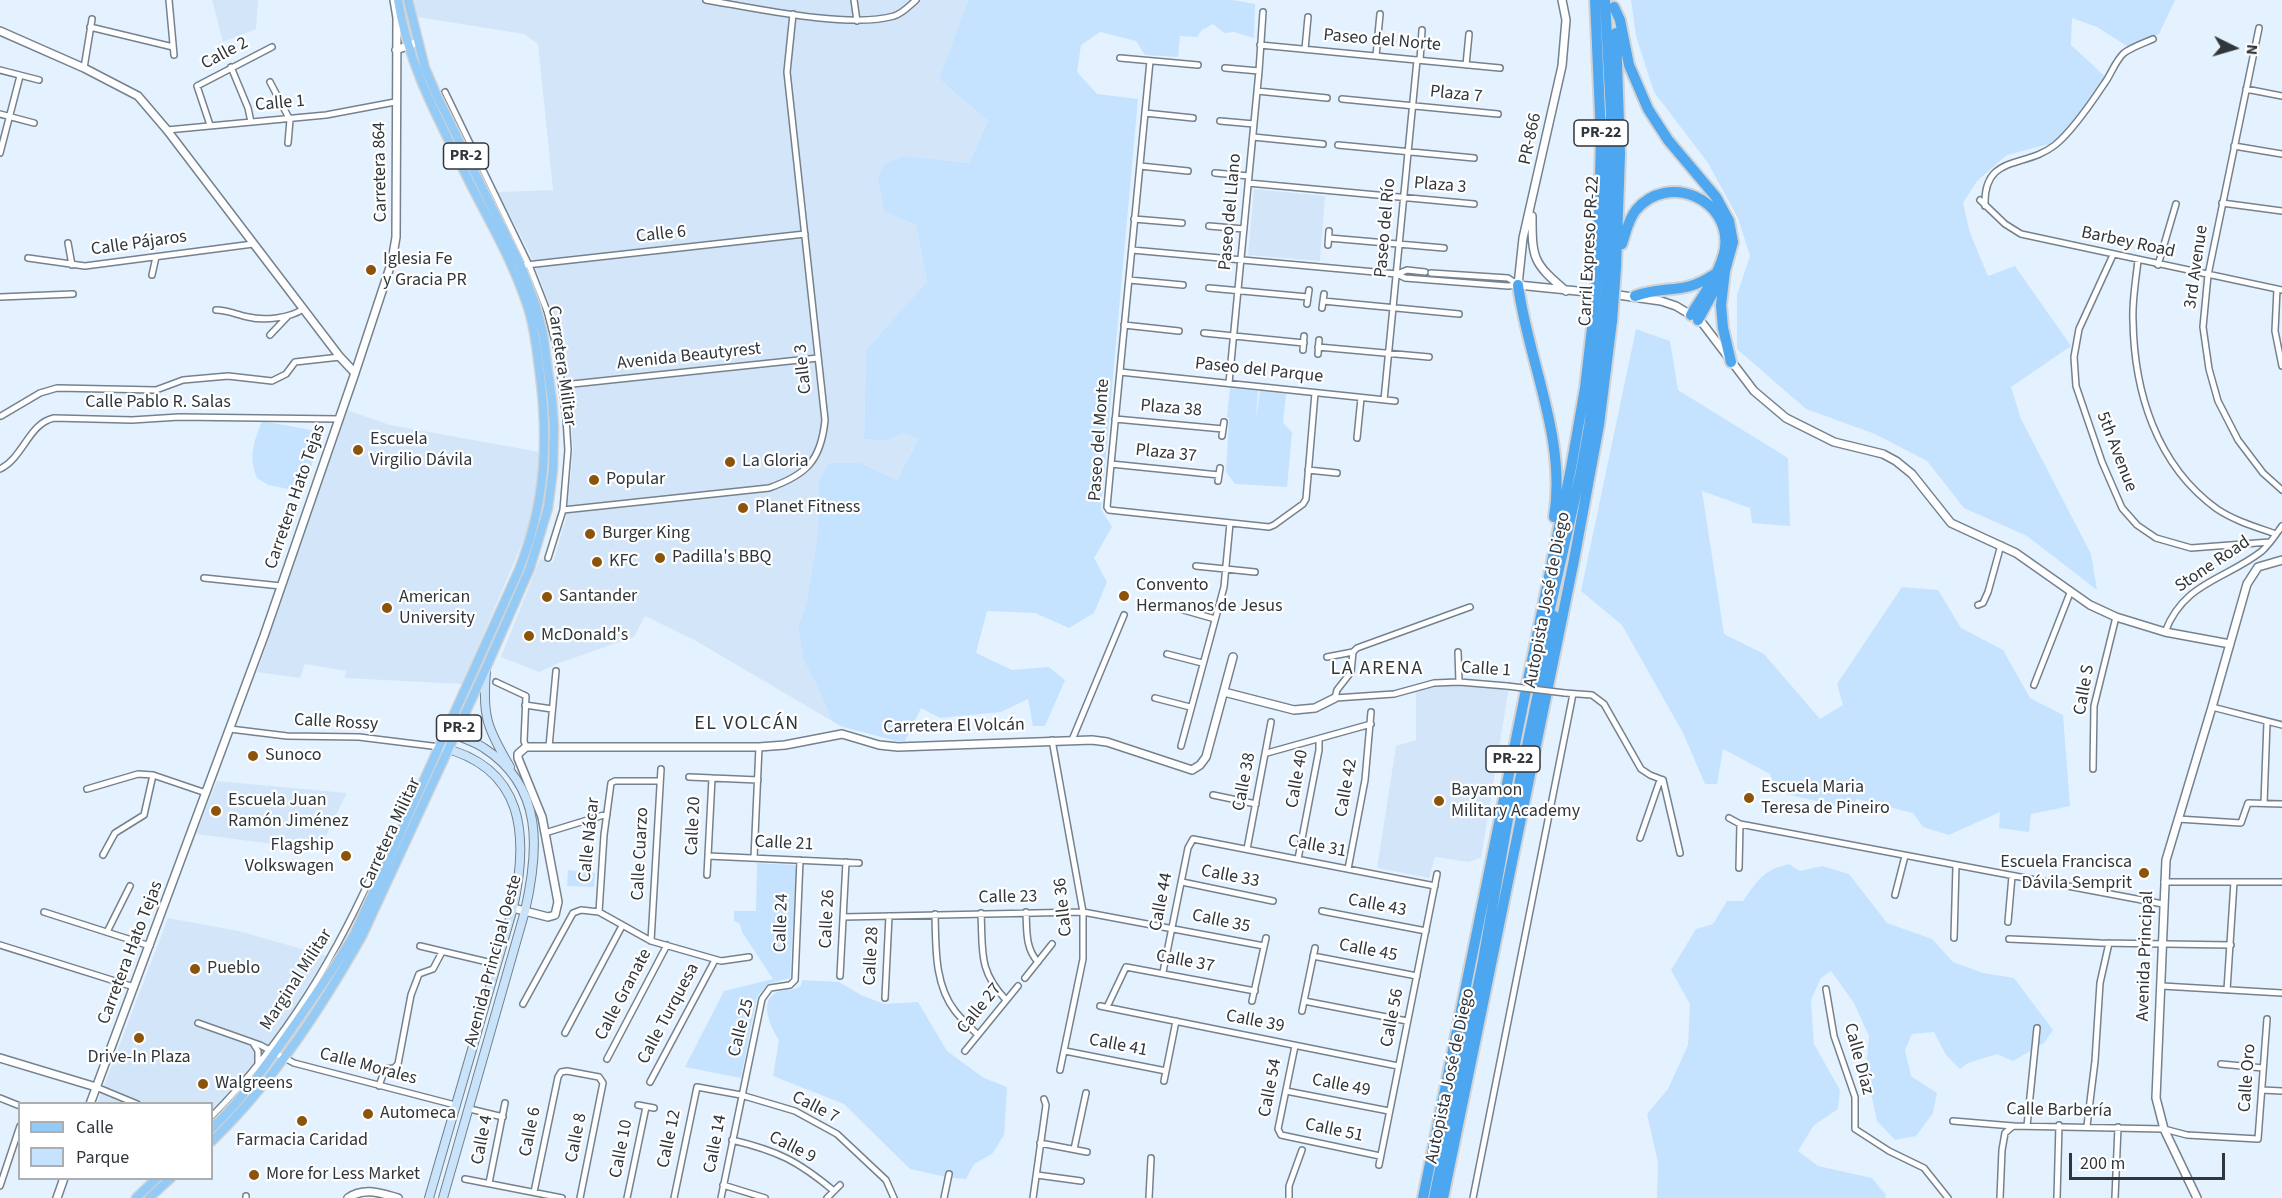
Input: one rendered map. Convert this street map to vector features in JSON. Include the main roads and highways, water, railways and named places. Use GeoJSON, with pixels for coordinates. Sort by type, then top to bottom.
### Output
{"type":"FeatureCollection","features":[{"type":"Feature","properties":{"kind":"highway","name":"Autopista José de Diego"},"geometry":{"type":"LineString","coordinates":[[1424,1198],[1578,424],[1602,320],[1610,265],[1595,0]]}},
{"type":"Feature","properties":{"kind":"highway","name":"Carril Expreso PR-22"},"geometry":{"type":"LineString","coordinates":[[1610,265],[1611,2]]}},
{"type":"Feature","properties":{"kind":"highway"},"geometry":{"type":"LineString","coordinates":[[1611,2],[1620,20],[1629,65],[1648,109],[1668,140],[1716,197],[1730,221],[1733,242],[1720,272],[1695,317]]}},
{"type":"Feature","properties":{"kind":"highway"},"geometry":{"type":"LineString","coordinates":[[1610,265],[1636,209],[1656,196],[1670,192],[1685,192],[1700,198],[1711,206],[1723,226],[1725,247],[1720,272],[1721,316],[1731,362]]}},
{"type":"Feature","properties":{"kind":"highway","name":"Autopista José de Diego"},"geometry":{"type":"LineString","coordinates":[[1443,1198],[1574,560],[1599,425],[1602,320],[1610,265]]}},
{"type":"Feature","properties":{"kind":"highway"},"geometry":{"type":"LineString","coordinates":[[1635,296],[1652,290],[1684,289],[1720,272]]}},
{"type":"Feature","properties":{"kind":"highway"},"geometry":{"type":"LineString","coordinates":[[1518,285],[1521,308],[1549,423],[1556,473],[1556,508],[1544,574],[1544,604]]}},
{"type":"Feature","properties":{"kind":"highway","name":"Carril Expreso PR-22"},"geometry":{"type":"LineString","coordinates":[[1434,1198],[1482,966],[1515,778],[1582,467],[1591,417],[1602,320]]}},
{"type":"Feature","properties":{"kind":"main road","name":"Carretera Militar"},"geometry":{"type":"LineString","coordinates":[[213,1140],[285,1058],[333,988],[362,936],[451,733],[526,553],[535,522],[542,481],[545,421],[535,335],[525,297],[521,266],[430,104],[408,45],[396,0]]}},
{"type":"Feature","properties":{"kind":"main road","name":"Carretera Militar"},"geometry":{"type":"LineString","coordinates":[[410,0],[412,20],[425,68],[521,266],[536,306],[543,334],[554,427],[553,470],[548,508],[540,542],[514,608],[486,668],[451,733]]}},
{"type":"Feature","properties":{"kind":"main road"},"geometry":{"type":"LineString","coordinates":[[486,668],[485,715],[499,747],[517,778]]}},
{"type":"Feature","properties":{"kind":"main road","name":"Avenida Principal Oeste"},"geometry":{"type":"LineString","coordinates":[[443,1198],[525,911],[532,881],[535,834],[526,796],[517,778],[484,748],[451,733]]}},
{"type":"Feature","properties":{"kind":"main road","name":"Carretera Militar"},"geometry":{"type":"LineString","coordinates":[[213,1127],[246,1089],[341,958],[444,748]]}},
{"type":"Feature","properties":{"kind":"main road","name":"Avenida Principal Oeste"},"geometry":{"type":"LineString","coordinates":[[429,1198],[513,908],[522,842],[517,814],[505,789],[491,772],[480,763],[444,748]]}},
{"type":"Feature","properties":{"kind":"main road"},"geometry":{"type":"LineString","coordinates":[[136,1198],[156,1180]]}},
{"type":"Feature","properties":{"kind":"main road"},"geometry":{"type":"LineString","coordinates":[[149,1198],[170,1180]]}},
{"type":"Feature","properties":{"kind":"place","name":"Iglesia Fe y Gracia PR"},"geometry":{"type":"Point","coordinates":[371,270]}},
{"type":"Feature","properties":{"kind":"place","name":"Escuela Virgilio Dávila"},"geometry":{"type":"Point","coordinates":[358,450]}},
{"type":"Feature","properties":{"kind":"place","name":"La Gloria"},"geometry":{"type":"Point","coordinates":[730,462]}},
{"type":"Feature","properties":{"kind":"place","name":"Popular"},"geometry":{"type":"Point","coordinates":[594,480]}},
{"type":"Feature","properties":{"kind":"place","name":"Planet Fitness"},"geometry":{"type":"Point","coordinates":[743,508]}},
{"type":"Feature","properties":{"kind":"place","name":"Burger King"},"geometry":{"type":"Point","coordinates":[590,534]}},
{"type":"Feature","properties":{"kind":"place","name":"Padilla's BBQ"},"geometry":{"type":"Point","coordinates":[660,558]}},
{"type":"Feature","properties":{"kind":"place","name":"KFC"},"geometry":{"type":"Point","coordinates":[597,562]}},
{"type":"Feature","properties":{"kind":"place","name":"Convento Hermanos de Jesus"},"geometry":{"type":"Point","coordinates":[1124,596]}},
{"type":"Feature","properties":{"kind":"place","name":"Santander"},"geometry":{"type":"Point","coordinates":[547,597]}},
{"type":"Feature","properties":{"kind":"place","name":"American University"},"geometry":{"type":"Point","coordinates":[387,608]}},
{"type":"Feature","properties":{"kind":"place","name":"McDonald's"},"geometry":{"type":"Point","coordinates":[529,636]}},
{"type":"Feature","properties":{"kind":"place","name":"Sunoco"},"geometry":{"type":"Point","coordinates":[253,756]}},
{"type":"Feature","properties":{"kind":"place","name":"Escuela Maria Teresa de Pineiro"},"geometry":{"type":"Point","coordinates":[1749,798]}},
{"type":"Feature","properties":{"kind":"place","name":"Bayamon Military Academy"},"geometry":{"type":"Point","coordinates":[1439,801]}},
{"type":"Feature","properties":{"kind":"place","name":"Escuela Juan Ramón Jiménez"},"geometry":{"type":"Point","coordinates":[216,811]}},
{"type":"Feature","properties":{"kind":"place","name":"Flagship Volkswagen"},"geometry":{"type":"Point","coordinates":[346,856]}},
{"type":"Feature","properties":{"kind":"place","name":"Escuela Francisca Dávila Semprit"},"geometry":{"type":"Point","coordinates":[2144,873]}},
{"type":"Feature","properties":{"kind":"place","name":"Pueblo"},"geometry":{"type":"Point","coordinates":[195,969]}},
{"type":"Feature","properties":{"kind":"place","name":"Drive-In Plaza"},"geometry":{"type":"Point","coordinates":[139,1038]}},
{"type":"Feature","properties":{"kind":"place","name":"Walgreens"},"geometry":{"type":"Point","coordinates":[203,1084]}},
{"type":"Feature","properties":{"kind":"place","name":"Automeca"},"geometry":{"type":"Point","coordinates":[368,1114]}},
{"type":"Feature","properties":{"kind":"place","name":"Farmacia Caridad"},"geometry":{"type":"Point","coordinates":[302,1121]}},
{"type":"Feature","properties":{"kind":"place","name":"More for Less Market"},"geometry":{"type":"Point","coordinates":[254,1175]}},
{"type":"Feature","properties":{"kind":"district","name":"LA ARENA"},"geometry":{"type":"Point","coordinates":[1377,670]}},
{"type":"Feature","properties":{"kind":"district","name":"EL VOLCÁN"},"geometry":{"type":"Point","coordinates":[747,725]}}]}
